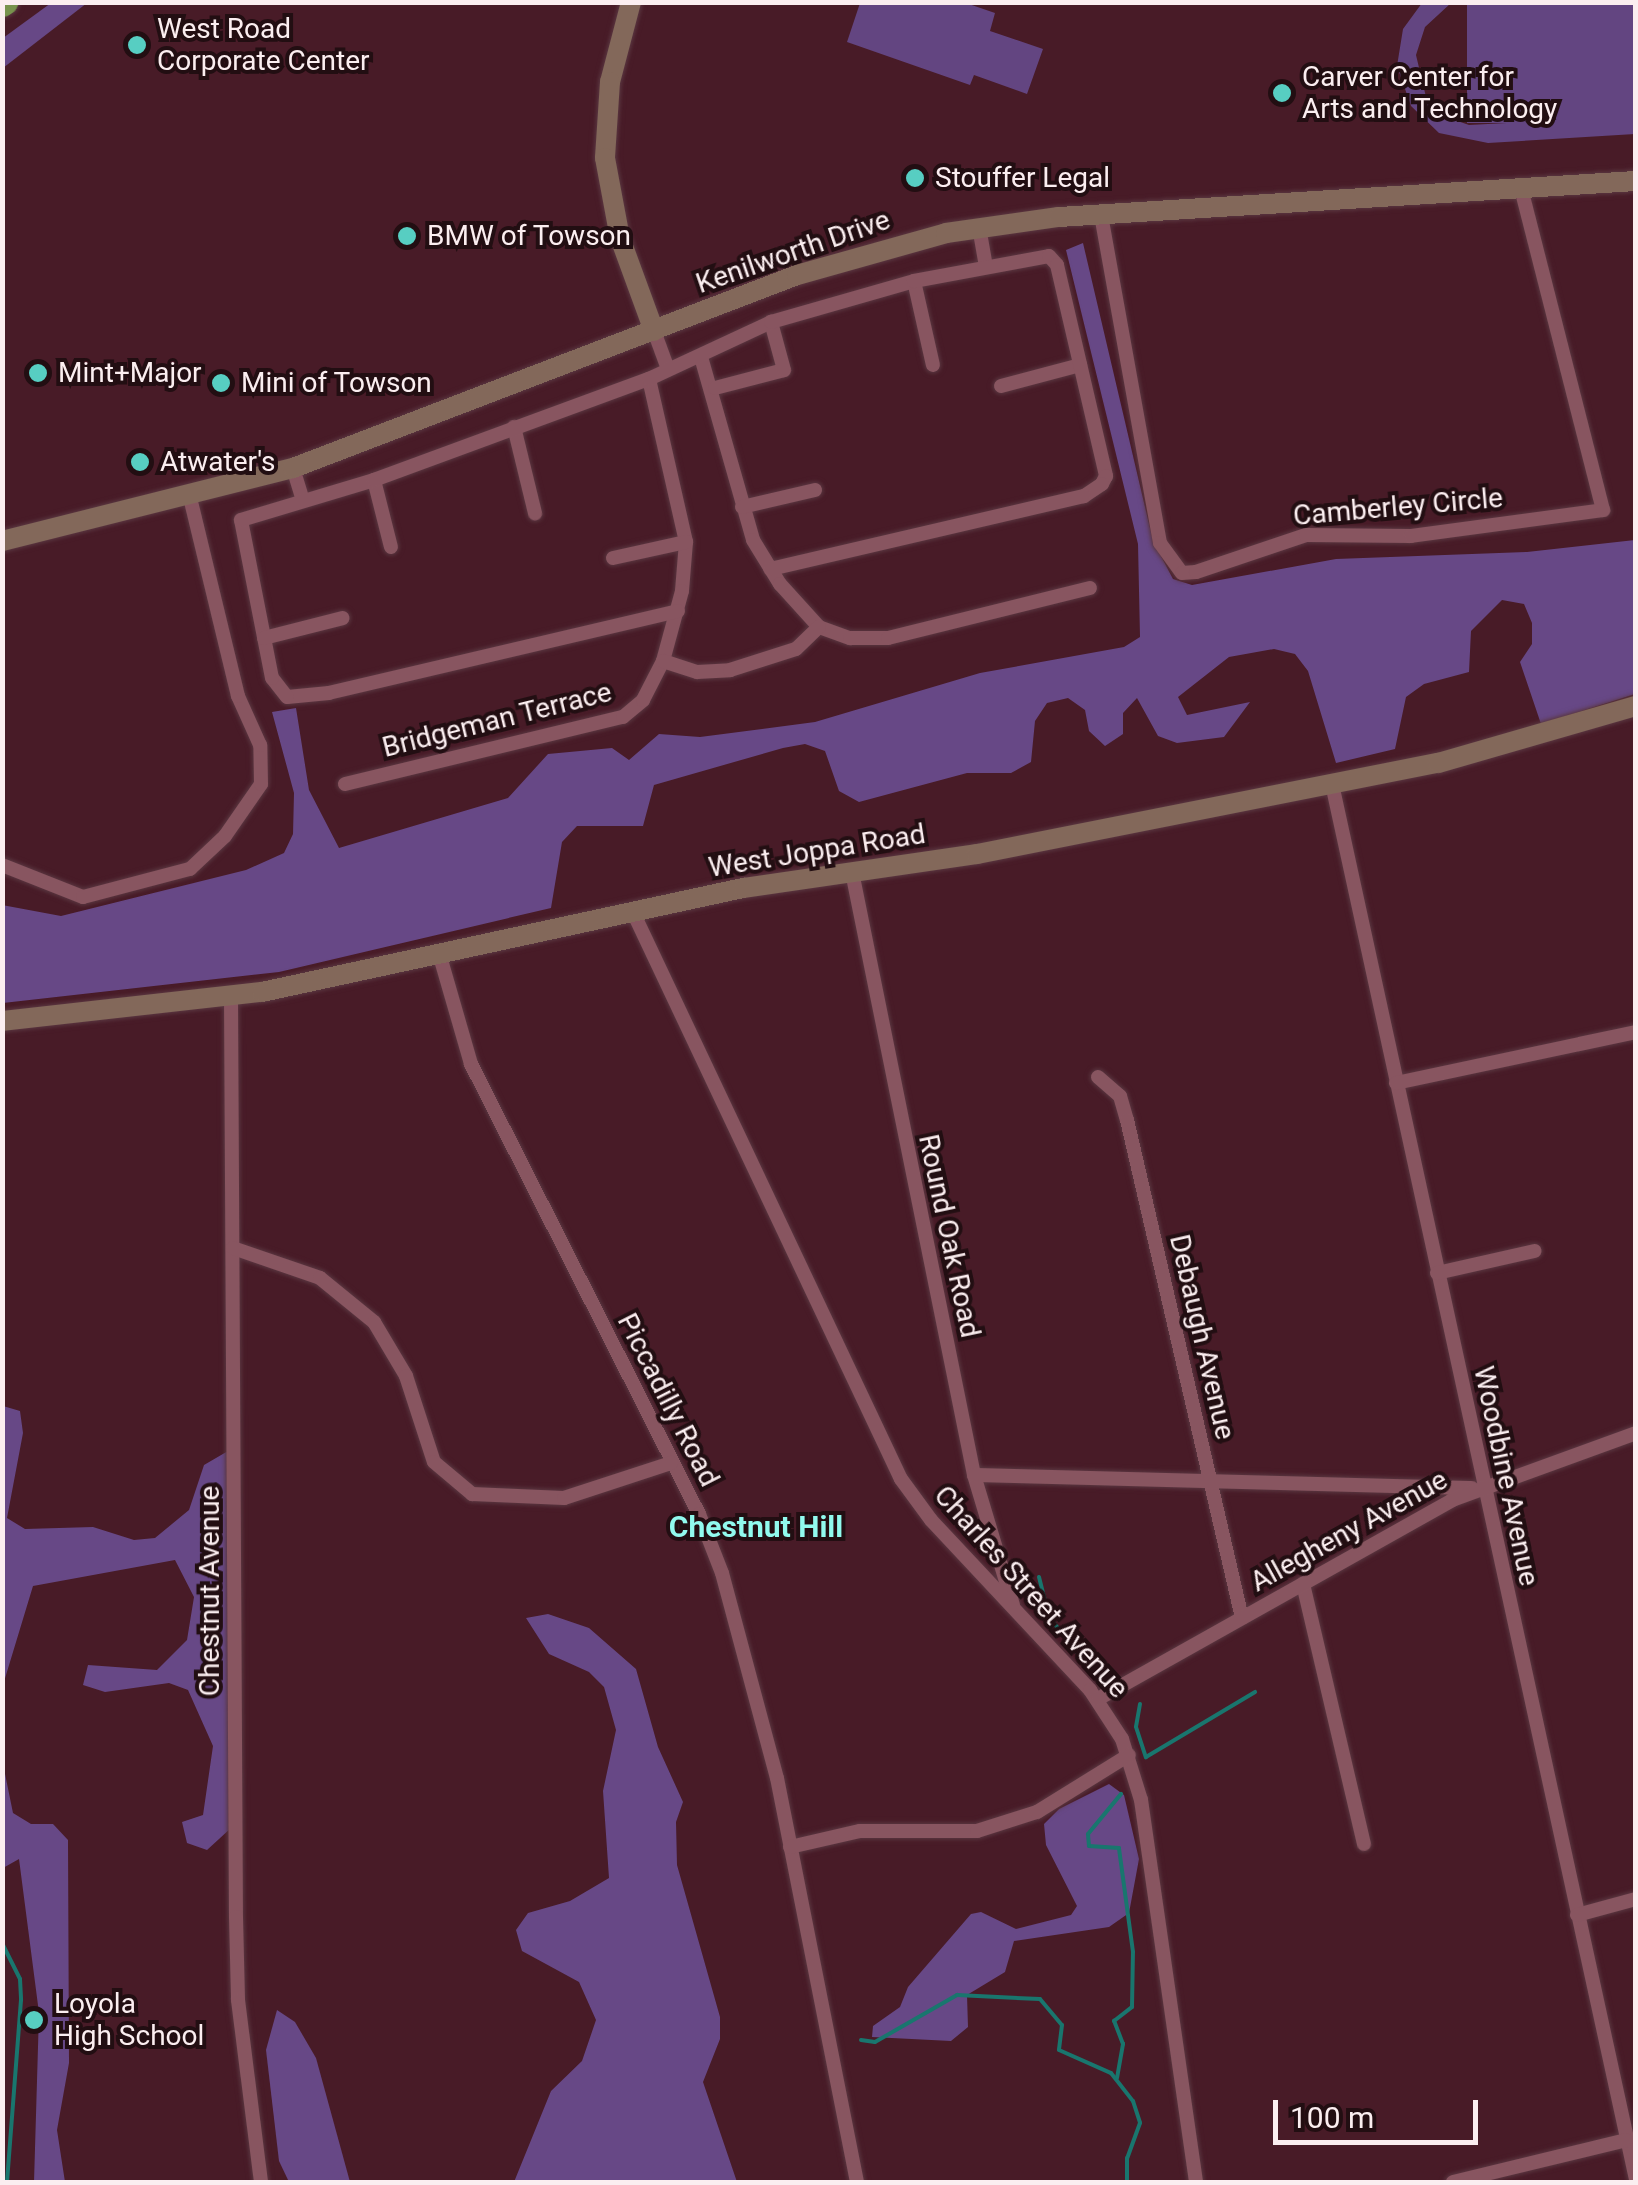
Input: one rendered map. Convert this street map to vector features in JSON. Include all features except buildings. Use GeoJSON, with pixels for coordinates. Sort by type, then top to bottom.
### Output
{"type":"FeatureCollection","features":[{"type":"Feature","properties":{"kind":"street"},"geometry":{"type":"LineString","coordinates":[[630,2],[610,82],[605,158],[620,238],[668,369]]}},
{"type":"Feature","properties":{"kind":"street","name":"Kenilworth Drive"},"geometry":{"type":"LineString","coordinates":[[2,541],[190,498],[294,468],[798,275],[979,227],[1101,214],[1636,180]]}},
{"type":"Feature","properties":{"kind":"street","name":"Camberley Circle"},"geometry":{"type":"LineString","coordinates":[[1101,214],[1160,543],[1182,573],[1196,572],[1306,534],[1411,536],[1603,510],[1521,188]]}},
{"type":"Feature","properties":{"kind":"street"},"geometry":{"type":"LineString","coordinates":[[979,227],[986,265]]}},
{"type":"Feature","properties":{"kind":"street"},"geometry":{"type":"LineString","coordinates":[[678,611],[296,699],[276,686],[240,520],[374,480],[649,379],[701,357],[713,345],[771,322],[914,281],[1049,256],[1057,265],[1106,476],[1094,490],[770,570]]}},
{"type":"Feature","properties":{"kind":"street"},"geometry":{"type":"LineString","coordinates":[[914,281],[933,365]]}},
{"type":"Feature","properties":{"kind":"street"},"geometry":{"type":"LineString","coordinates":[[715,388],[784,370],[771,322]]}},
{"type":"Feature","properties":{"kind":"street"},"geometry":{"type":"LineString","coordinates":[[701,357],[715,388],[742,506],[770,570],[819,627],[850,638],[888,638],[1090,588]]}},
{"type":"Feature","properties":{"kind":"street"},"geometry":{"type":"LineString","coordinates":[[1001,386],[1080,365]]}},
{"type":"Feature","properties":{"kind":"street","name":"Bridgeman Terrace"},"geometry":{"type":"LineString","coordinates":[[345,784],[623,717],[643,700],[663,661],[678,611],[686,542],[649,379]]}},
{"type":"Feature","properties":{"kind":"street"},"geometry":{"type":"LineString","coordinates":[[514,427],[535,514]]}},
{"type":"Feature","properties":{"kind":"street"},"geometry":{"type":"LineString","coordinates":[[294,468],[303,501]]}},
{"type":"Feature","properties":{"kind":"street"},"geometry":{"type":"LineString","coordinates":[[374,480],[391,547]]}},
{"type":"Feature","properties":{"kind":"street"},"geometry":{"type":"LineString","coordinates":[[742,506],[815,490]]}},
{"type":"Feature","properties":{"kind":"street"},"geometry":{"type":"LineString","coordinates":[[2,866],[68,896],[140,882],[206,859],[262,784],[260,745],[238,696],[190,498]]}},
{"type":"Feature","properties":{"kind":"street"},"geometry":{"type":"LineString","coordinates":[[614,558],[686,542]]}},
{"type":"Feature","properties":{"kind":"street"},"geometry":{"type":"LineString","coordinates":[[264,638],[342,618]]}},
{"type":"Feature","properties":{"kind":"street"},"geometry":{"type":"LineString","coordinates":[[663,661],[697,672],[730,670],[796,649],[819,627]]}},
{"type":"Feature","properties":{"kind":"street","name":"West Joppa Road"},"geometry":{"type":"LineString","coordinates":[[2,1021],[130,1002],[231,998],[632,910],[1014,847],[1489,752],[1636,706]]}},
{"type":"Feature","properties":{"kind":"street","name":"Woodbine Avenue"},"geometry":{"type":"LineString","coordinates":[[1332,784],[1636,2178]]}},
{"type":"Feature","properties":{"kind":"street","name":"Round Oak Road"},"geometry":{"type":"LineString","coordinates":[[852,872],[974,1475],[1013,1606]]}},
{"type":"Feature","properties":{"kind":"street","name":"Charles Street Avenue"},"geometry":{"type":"LineString","coordinates":[[632,910],[901,1479],[1098,1700],[1128,1755],[1196,2182]]}},
{"type":"Feature","properties":{"kind":"street","name":"Piccadilly Road"},"geometry":{"type":"LineString","coordinates":[[439,953],[471,1064],[698,1514],[739,1626],[790,1847],[857,2182]]}},
{"type":"Feature","properties":{"kind":"street","name":"Chestnut Avenue"},"geometry":{"type":"LineString","coordinates":[[231,998],[238,2000],[261,2182]]}},
{"type":"Feature","properties":{"kind":"street"},"geometry":{"type":"LineString","coordinates":[[1396,1083],[1636,1032]]}},
{"type":"Feature","properties":{"kind":"street","name":"Debaugh Avenue"},"geometry":{"type":"LineString","coordinates":[[1098,1076],[1120,1096],[1127,1120],[1242,1618]]}},
{"type":"Feature","properties":{"kind":"street"},"geometry":{"type":"LineString","coordinates":[[233,1248],[320,1278],[374,1322],[406,1376],[434,1462],[472,1494],[564,1498],[671,1463]]}},
{"type":"Feature","properties":{"kind":"street"},"geometry":{"type":"LineString","coordinates":[[1437,1273],[1536,1251]]}},
{"type":"Feature","properties":{"kind":"street","name":"Allegheny Avenue"},"geometry":{"type":"LineString","coordinates":[[1098,1700],[1483,1487],[1636,1433]]}},
{"type":"Feature","properties":{"kind":"street"},"geometry":{"type":"LineString","coordinates":[[974,1475],[1483,1487]]}},
{"type":"Feature","properties":{"kind":"street"},"geometry":{"type":"LineString","coordinates":[[1304,1584],[1364,1844]]}},
{"type":"Feature","properties":{"kind":"street"},"geometry":{"type":"LineString","coordinates":[[790,1847],[860,1831],[977,1831],[1038,1812],[1128,1755]]}},
{"type":"Feature","properties":{"kind":"street"},"geometry":{"type":"LineString","coordinates":[[1577,1916],[1636,1898]]}},
{"type":"Feature","properties":{"kind":"street"},"geometry":{"type":"LineString","coordinates":[[1453,2182],[1630,2147]]}},
{"type":"Feature","properties":{"kind":"shaded area"},"geometry":{"type":"Polygon","coordinates":[[[963,2],[995,13],[990,31],[1043,49],[1027,94],[974,75],[970,85],[847,42],[860,3],[963,2]]]}},
{"type":"Feature","properties":{"kind":"shaded area"},"geometry":{"type":"Polygon","coordinates":[[[51,3],[87,3],[3,68],[3,38],[51,3]]]}},
{"type":"Feature","properties":{"kind":"shaded area"},"geometry":{"type":"Polygon","coordinates":[[[1422,3],[1451,3],[1425,27],[1416,55],[1426,97],[1449,118],[1469,125],[1635,116],[1635,134],[1488,143],[1439,133],[1411,106],[1397,66],[1403,29],[1422,3]]]}},
{"type":"Feature","properties":{"kind":"shaded area"},"geometry":{"type":"Polygon","coordinates":[[[1467,3],[1635,3],[1635,123],[1467,123],[1467,3]]]}},
{"type":"Feature","properties":{"kind":"shaded area"},"geometry":{"type":"Polygon","coordinates":[[[1083,243],[1153,541],[1173,579],[1192,585],[1336,559],[1527,552],[1635,540],[1635,694],[1541,724],[1520,662],[1532,644],[1532,623],[1524,604],[1502,600],[1471,631],[1469,672],[1424,684],[1406,697],[1395,749],[1336,763],[1308,671],[1295,654],[1274,649],[1229,657],[1178,697],[1187,715],[1250,702],[1224,737],[1177,743],[1158,736],[1137,698],[1123,713],[1123,734],[1105,746],[1089,731],[1085,710],[1068,698],[1047,703],[1035,721],[1031,762],[1011,773],[967,773],[859,802],[839,791],[825,751],[805,744],[783,748],[654,785],[643,826],[577,826],[562,842],[551,908],[279,972],[3,1003],[2,905],[61,916],[246,870],[284,853],[293,834],[294,793],[272,712],[296,708],[309,790],[339,848],[508,798],[548,754],[612,748],[629,760],[659,734],[700,737],[815,722],[980,673],[1124,647],[1140,637],[1138,544],[1066,250],[1083,243]]]}},
{"type":"Feature","properties":{"kind":"shaded area"},"geometry":{"type":"Polygon","coordinates":[[[3,1406],[20,1411],[23,1433],[7,1518],[25,1529],[93,1527],[134,1540],[155,1538],[189,1510],[204,1465],[228,1451],[231,1828],[207,1850],[187,1843],[182,1822],[203,1815],[213,1746],[188,1690],[169,1683],[105,1692],[83,1685],[88,1665],[157,1670],[187,1640],[194,1597],[175,1560],[33,1586],[3,1685],[3,1406]]]}},
{"type":"Feature","properties":{"kind":"shaded area"},"geometry":{"type":"Polygon","coordinates":[[[548,1614],[589,1628],[636,1669],[658,1747],[683,1802],[676,1822],[677,1865],[720,2017],[720,2039],[703,2082],[737,2182],[514,2182],[551,2091],[582,2061],[596,2020],[579,1982],[522,1951],[516,1930],[528,1913],[570,1901],[609,1878],[603,1791],[616,1730],[604,1687],[589,1672],[549,1654],[526,1618],[548,1614]]]}},
{"type":"Feature","properties":{"kind":"shaded area"},"geometry":{"type":"Polygon","coordinates":[[[3,1764],[13,1813],[31,1824],[53,1824],[68,1840],[69,2063],[57,2130],[65,2182],[34,2182],[39,2013],[19,1859],[3,1868],[3,1764]]]}},
{"type":"Feature","properties":{"kind":"shaded area"},"geometry":{"type":"Polygon","coordinates":[[[1109,1784],[1124,1795],[1139,1859],[1129,1913],[1109,1927],[1014,1941],[1005,1972],[967,1995],[968,2027],[951,2041],[872,2037],[873,2026],[900,2007],[908,1987],[971,1914],[981,1912],[1016,1929],[1071,1915],[1077,1906],[1046,1845],[1044,1824],[1059,1809],[1109,1784]]]}},
{"type":"Feature","properties":{"kind":"shaded area"},"geometry":{"type":"Polygon","coordinates":[[[277,2010],[295,2022],[316,2058],[350,2182],[289,2182],[279,2161],[266,2050],[277,2010]]]}},
{"type":"Feature","properties":{"kind":"waterway"},"geometry":{"type":"LineString","coordinates":[[1039,1577],[1049,1617],[1093,1672]]}},
{"type":"Feature","properties":{"kind":"waterway"},"geometry":{"type":"LineString","coordinates":[[1140,1704],[1136,1727],[1146,1757],[1255,1692]]}},
{"type":"Feature","properties":{"kind":"waterway"},"geometry":{"type":"LineString","coordinates":[[1117,2078],[1123,2044],[1114,2021],[1132,2007],[1133,1952],[1119,1848],[1089,1846],[1088,1834],[1121,1794]]}},
{"type":"Feature","properties":{"kind":"waterway"},"geometry":{"type":"LineString","coordinates":[[2,1943],[20,1979],[21,2000],[7,2182]]}},
{"type":"Feature","properties":{"kind":"waterway"},"geometry":{"type":"LineString","coordinates":[[861,2040],[875,2042],[957,1995],[1040,1999],[1062,2025],[1059,2050],[1111,2073],[1133,2101],[1140,2123],[1127,2158],[1127,2182]]}},
{"type":"Feature","properties":{"kind":"place","name":"West Road Corporate Center"},"geometry":{"type":"Point","coordinates":[137,45]}},
{"type":"Feature","properties":{"kind":"place","name":"Carver Center for Arts and Technology"},"geometry":{"type":"Point","coordinates":[1282,93]}},
{"type":"Feature","properties":{"kind":"place","name":"Stouffer Legal"},"geometry":{"type":"Point","coordinates":[915,178]}},
{"type":"Feature","properties":{"kind":"place","name":"BMW of Towson"},"geometry":{"type":"Point","coordinates":[407,236]}},
{"type":"Feature","properties":{"kind":"place","name":"Mint+Major"},"geometry":{"type":"Point","coordinates":[38,373]}},
{"type":"Feature","properties":{"kind":"place","name":"Mini of Towson"},"geometry":{"type":"Point","coordinates":[221,383]}},
{"type":"Feature","properties":{"kind":"place","name":"Atwater's"},"geometry":{"type":"Point","coordinates":[140,462]}},
{"type":"Feature","properties":{"kind":"place","name":"Loyola High School"},"geometry":{"type":"Point","coordinates":[34,2020]}},
{"type":"Feature","properties":{"kind":"district","name":"Chestnut Hill"},"geometry":{"type":"Point","coordinates":[756,1527]}}]}
